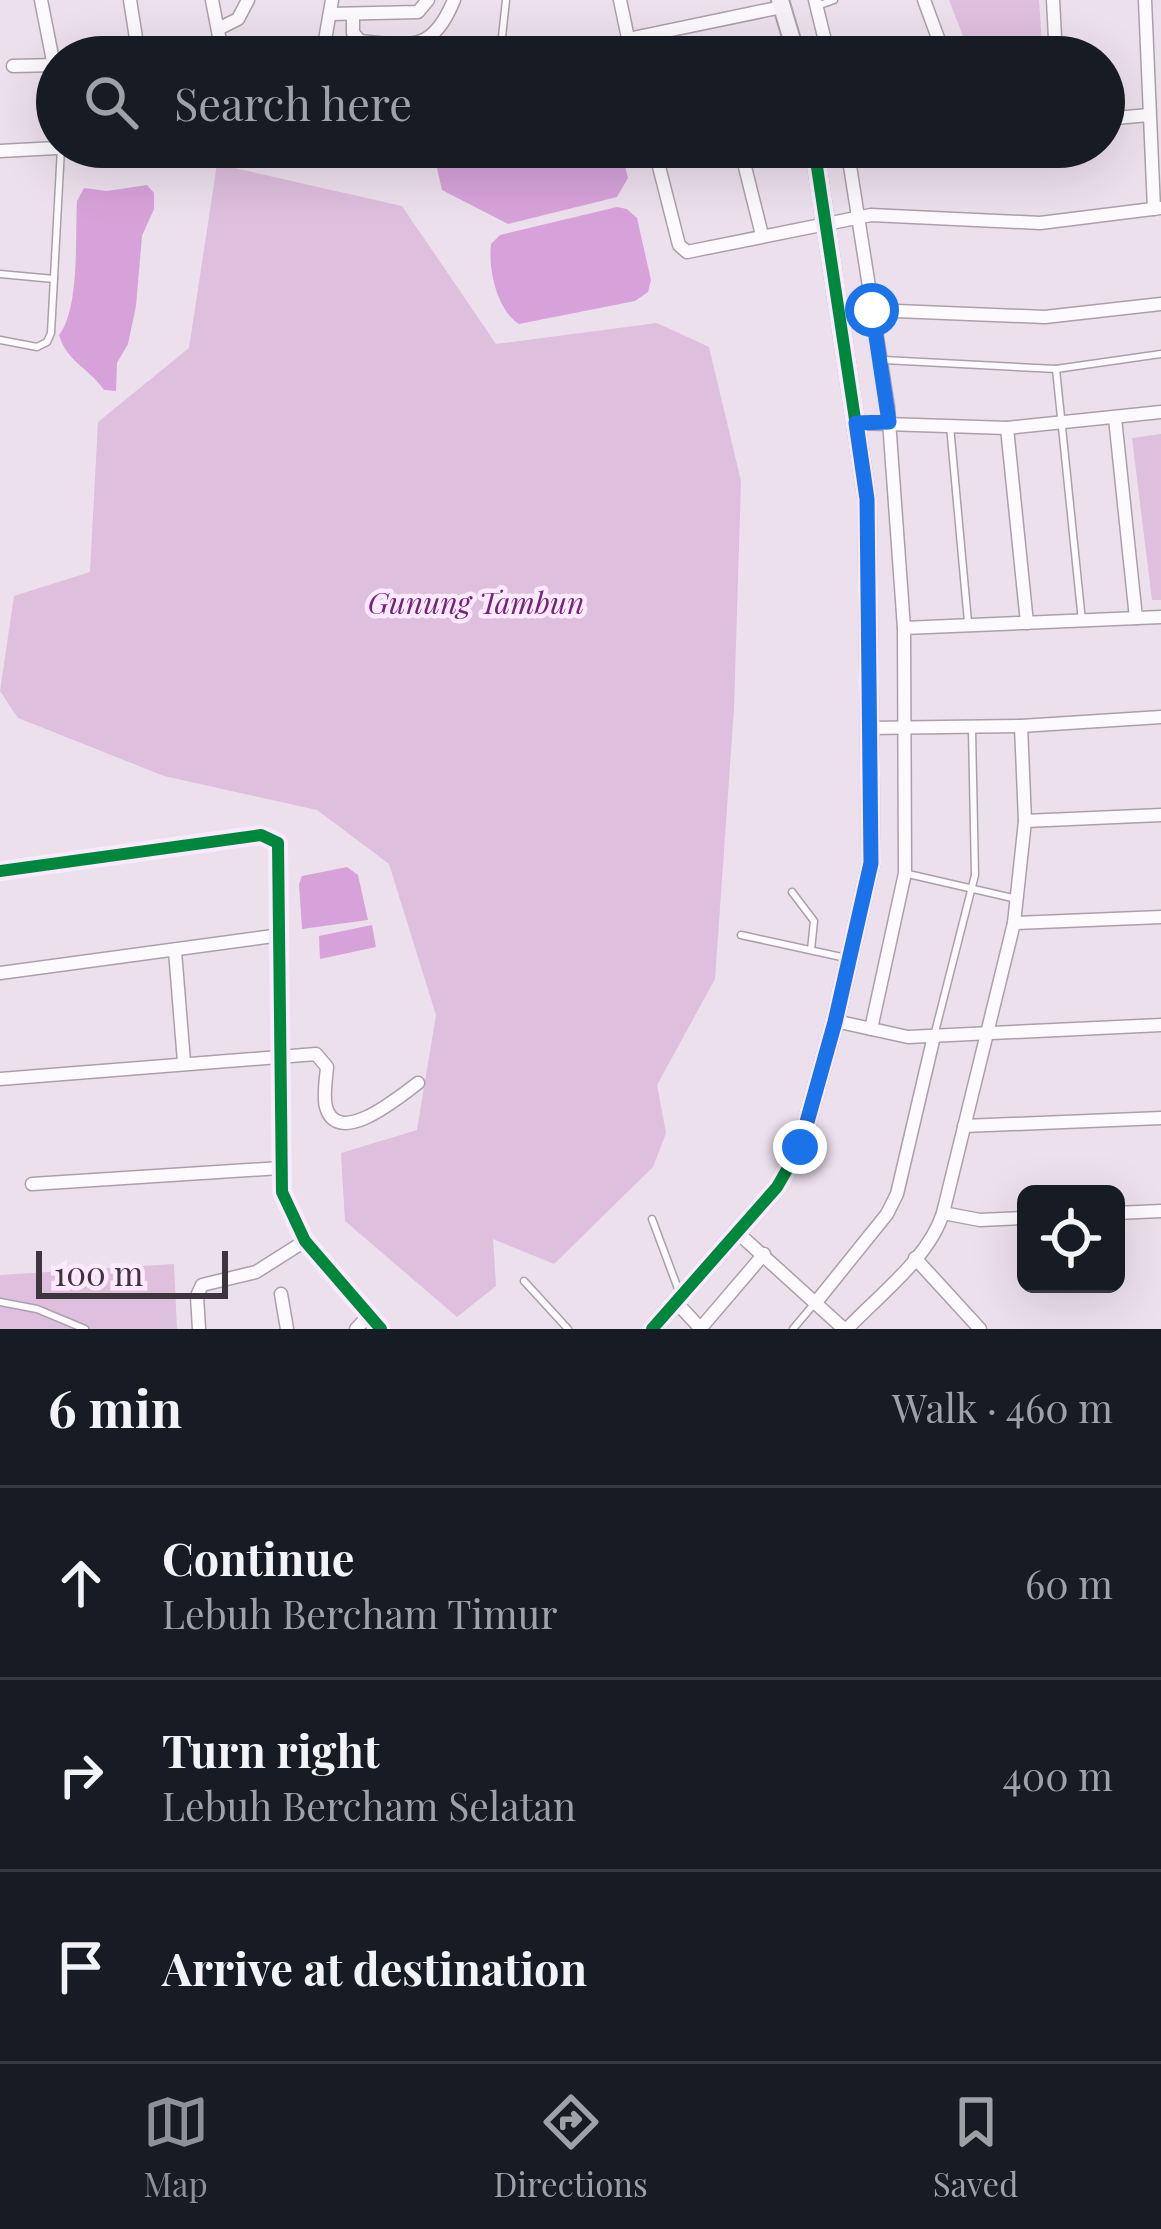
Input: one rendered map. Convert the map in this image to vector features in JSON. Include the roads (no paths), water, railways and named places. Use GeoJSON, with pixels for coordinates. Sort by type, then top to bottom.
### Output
{"type":"FeatureCollection","features":[{"type":"Feature","properties":{"kind":"street"},"geometry":{"type":"LineString","coordinates":[[41,0],[49,36]]}},
{"type":"Feature","properties":{"kind":"street"},"geometry":{"type":"LineString","coordinates":[[130,0],[136,36]]}},
{"type":"Feature","properties":{"kind":"street"},"geometry":{"type":"LineString","coordinates":[[212,0],[219,36]]}},
{"type":"Feature","properties":{"kind":"street"},"geometry":{"type":"LineString","coordinates":[[218,29],[238,19],[248,0]]}},
{"type":"Feature","properties":{"kind":"street"},"geometry":{"type":"LineString","coordinates":[[331,7],[352,14],[418,12],[428,0]]}},
{"type":"Feature","properties":{"kind":"street"},"geometry":{"type":"LineString","coordinates":[[435,36],[454,0]]}},
{"type":"Feature","properties":{"kind":"street"},"geometry":{"type":"LineString","coordinates":[[620,0],[627,36]]}},
{"type":"Feature","properties":{"kind":"street"},"geometry":{"type":"LineString","coordinates":[[924,0],[937,36]]}},
{"type":"Feature","properties":{"kind":"street"},"geometry":{"type":"LineString","coordinates":[[1053,0],[1055,36]]}},
{"type":"Feature","properties":{"kind":"street"},"geometry":{"type":"LineString","coordinates":[[660,168],[683,250],[858,218],[918,215],[1040,224],[1158,208],[1145,0]]}},
{"type":"Feature","properties":{"kind":"street"},"geometry":{"type":"LineString","coordinates":[[641,36],[781,3],[791,36]]}},
{"type":"Feature","properties":{"kind":"street"},"geometry":{"type":"LineString","coordinates":[[816,3],[824,36]]}},
{"type":"Feature","properties":{"kind":"street"},"geometry":{"type":"LineString","coordinates":[[352,14],[355,36]]}},
{"type":"Feature","properties":{"kind":"street"},"geometry":{"type":"LineString","coordinates":[[13,65],[36,65]]}},
{"type":"Feature","properties":{"kind":"street"},"geometry":{"type":"LineString","coordinates":[[1125,117],[1149,115]]}},
{"type":"Feature","properties":{"kind":"street"},"geometry":{"type":"LineString","coordinates":[[0,152],[36,150]]}},
{"type":"Feature","properties":{"kind":"street"},"geometry":{"type":"LineString","coordinates":[[745,168],[762,235]]}},
{"type":"Feature","properties":{"kind":"street"},"geometry":{"type":"LineString","coordinates":[[652,1329],[777,1186],[800,1147],[835,1022],[871,863],[867,499],[817,168]]}},
{"type":"Feature","properties":{"kind":"street"},"geometry":{"type":"LineString","coordinates":[[850,168],[889,422],[904,628],[905,873],[871,1029]]}},
{"type":"Feature","properties":{"kind":"street"},"geometry":{"type":"LineString","coordinates":[[872,310],[1045,317],[1161,304]]}},
{"type":"Feature","properties":{"kind":"street"},"geometry":{"type":"LineString","coordinates":[[856,423],[1007,428],[1161,412]]}},
{"type":"Feature","properties":{"kind":"street"},"geometry":{"type":"LineString","coordinates":[[1115,418],[1136,618]]}},
{"type":"Feature","properties":{"kind":"street"},"geometry":{"type":"LineString","coordinates":[[1007,428],[1027,623]]}},
{"type":"Feature","properties":{"kind":"street"},"geometry":{"type":"LineString","coordinates":[[904,628],[1161,617]]}},
{"type":"Feature","properties":{"kind":"street"},"geometry":{"type":"LineString","coordinates":[[870,728],[1021,726],[1161,717]]}},
{"type":"Feature","properties":{"kind":"street"},"geometry":{"type":"LineString","coordinates":[[738,1232],[846,1329],[915,1258],[939,1226],[1014,922],[1025,821],[1021,726]]}},
{"type":"Feature","properties":{"kind":"street"},"geometry":{"type":"LineString","coordinates":[[1025,821],[1161,814]]}},
{"type":"Feature","properties":{"kind":"street"},"geometry":{"type":"LineString","coordinates":[[0,871],[273,838],[280,849],[280,1168],[288,1211],[305,1241],[381,1329]]}},
{"type":"Feature","properties":{"kind":"street"},"geometry":{"type":"LineString","coordinates":[[1014,922],[1161,917]]}},
{"type":"Feature","properties":{"kind":"street"},"geometry":{"type":"LineString","coordinates":[[0,973],[280,935]]}},
{"type":"Feature","properties":{"kind":"street"},"geometry":{"type":"LineString","coordinates":[[175,951],[184,1062]]}},
{"type":"Feature","properties":{"kind":"street"},"geometry":{"type":"LineString","coordinates":[[835,1022],[908,1037],[1161,1025]]}},
{"type":"Feature","properties":{"kind":"street"},"geometry":{"type":"LineString","coordinates":[[817,1301],[887,1214],[897,1194],[934,1036]]}},
{"type":"Feature","properties":{"kind":"street"},"geometry":{"type":"LineString","coordinates":[[0,1079],[316,1054],[327,1067],[329,1115],[338,1123],[349,1124],[418,1083]]}},
{"type":"Feature","properties":{"kind":"street"},"geometry":{"type":"LineString","coordinates":[[964,1126],[1161,1118]]}},
{"type":"Feature","properties":{"kind":"street"},"geometry":{"type":"LineString","coordinates":[[32,1184],[280,1168]]}},
{"type":"Feature","properties":{"kind":"street"},"geometry":{"type":"LineString","coordinates":[[1125,1213],[1161,1211]]}},
{"type":"Feature","properties":{"kind":"street"},"geometry":{"type":"LineString","coordinates":[[943,1213],[980,1220],[1017,1218]]}},
{"type":"Feature","properties":{"kind":"street"},"geometry":{"type":"LineString","coordinates":[[199,1329],[197,1296],[202,1285],[256,1272],[305,1241]]}},
{"type":"Feature","properties":{"kind":"street"},"geometry":{"type":"LineString","coordinates":[[679,1300],[700,1329],[764,1255]]}},
{"type":"Feature","properties":{"kind":"street"},"geometry":{"type":"LineString","coordinates":[[915,1258],[980,1329]]}},
{"type":"Feature","properties":{"kind":"street"},"geometry":{"type":"LineString","coordinates":[[281,1294],[287,1329]]}},
{"type":"Feature","properties":{"kind":"street"},"geometry":{"type":"LineString","coordinates":[[356,1329],[369,1315]]}},
{"type":"Feature","properties":{"kind":"lane"},"geometry":{"type":"LineString","coordinates":[[502,36],[506,0]]}},
{"type":"Feature","properties":{"kind":"lane"},"geometry":{"type":"LineString","coordinates":[[816,3],[834,0]]}},
{"type":"Feature","properties":{"kind":"lane"},"geometry":{"type":"LineString","coordinates":[[0,340],[37,347],[47,342],[53,322],[60,168]]}},
{"type":"Feature","properties":{"kind":"lane"},"geometry":{"type":"LineString","coordinates":[[0,274],[54,279]]}},
{"type":"Feature","properties":{"kind":"lane"},"geometry":{"type":"LineString","coordinates":[[880,360],[1056,369],[1161,354]]}},
{"type":"Feature","properties":{"kind":"lane"},"geometry":{"type":"LineString","coordinates":[[1056,369],[1082,621]]}},
{"type":"Feature","properties":{"kind":"lane"},"geometry":{"type":"LineString","coordinates":[[950,425],[969,626]]}},
{"type":"Feature","properties":{"kind":"lane"},"geometry":{"type":"LineString","coordinates":[[934,1036],[973,889],[972,726]]}},
{"type":"Feature","properties":{"kind":"lane"},"geometry":{"type":"LineString","coordinates":[[905,873],[1017,899]]}},
{"type":"Feature","properties":{"kind":"lane"},"geometry":{"type":"LineString","coordinates":[[792,892],[814,921],[811,950]]}},
{"type":"Feature","properties":{"kind":"lane"},"geometry":{"type":"LineString","coordinates":[[741,935],[850,958]]}},
{"type":"Feature","properties":{"kind":"lane"},"geometry":{"type":"LineString","coordinates":[[652,1220],[679,1300]]}},
{"type":"Feature","properties":{"kind":"lane"},"geometry":{"type":"LineString","coordinates":[[524,1281],[568,1329]]}},
{"type":"Feature","properties":{"kind":"lane"},"geometry":{"type":"LineString","coordinates":[[793,1329],[817,1301]]}},
{"type":"Feature","properties":{"kind":"lane"},"geometry":{"type":"LineString","coordinates":[[0,1302],[37,1309],[85,1329]]}},
{"type":"Feature","properties":{"kind":"park label","name":"Gunung Tambun"},"geometry":{"type":"Point","coordinates":[476,604]}}]}
